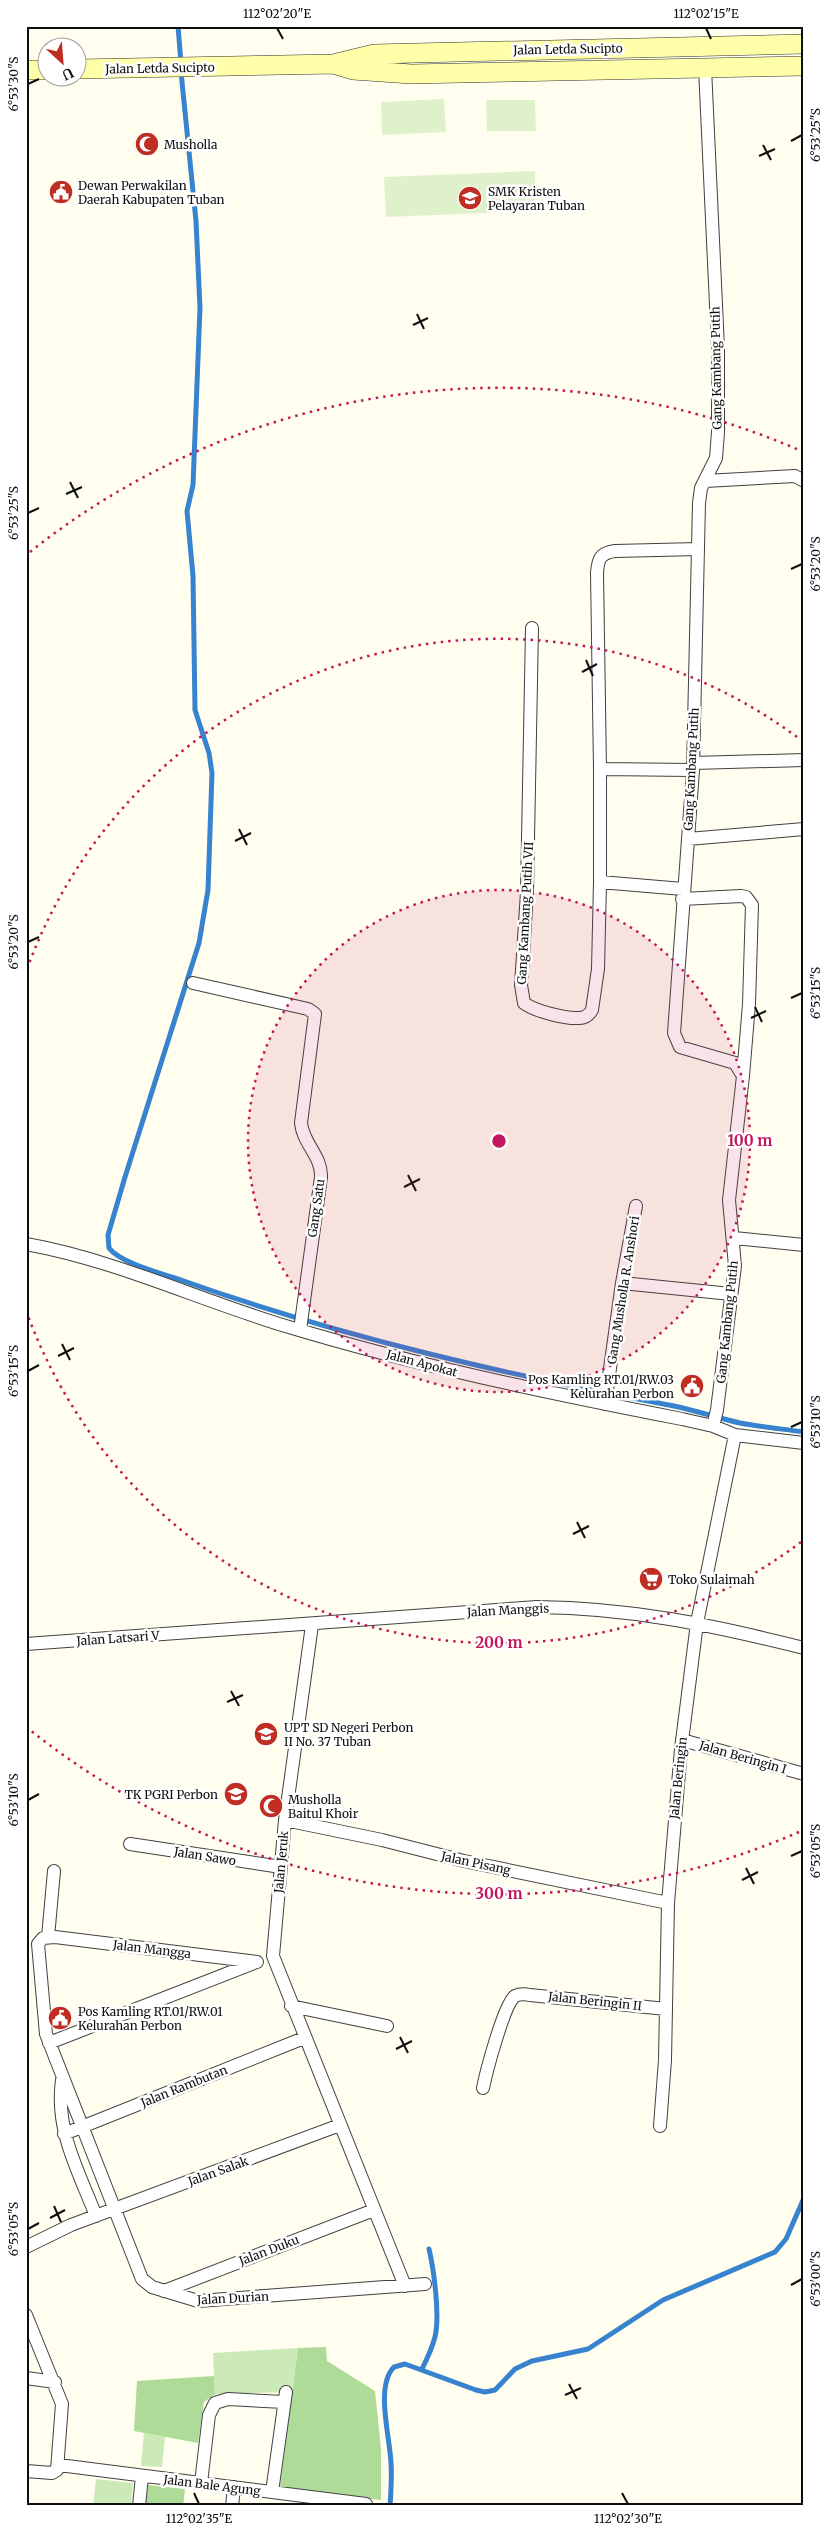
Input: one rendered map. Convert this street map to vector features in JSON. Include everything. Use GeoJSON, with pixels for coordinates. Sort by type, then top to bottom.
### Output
{"type":"FeatureCollection","features":[{"type":"Feature","properties":{"kind":"main road","name":"Jalan Letda Sucipto"},"geometry":{"type":"LineString","coordinates":[[333,64],[358,56],[383,53],[804,44]]}},
{"type":"Feature","properties":{"kind":"main road","name":"Jalan Letda Sucipto"},"geometry":{"type":"LineString","coordinates":[[88,70],[333,64],[362,72],[411,74],[804,66]]}},
{"type":"Feature","properties":{"kind":"street","name":"Gang Kambang Putih"},"geometry":{"type":"LineString","coordinates":[[705,68],[718,383],[717,450],[712,468],[704,481],[699,503],[693,767],[682,894],[675,1039],[680,1047],[735,1063],[740,1069],[742,1079],[730,1186],[735,1266],[715,1419]]}},
{"type":"Feature","properties":{"kind":"street"},"geometry":{"type":"LineString","coordinates":[[704,481],[795,476],[804,481]]}},
{"type":"Feature","properties":{"kind":"street"},"geometry":{"type":"LineString","coordinates":[[698,549],[614,551],[607,552],[599,558],[597,573],[600,882],[682,894],[740,896],[746,897],[752,905],[749,1004],[742,1079]]}},
{"type":"Feature","properties":{"kind":"street","name":"Gang Kambang Putih VII"},"geometry":{"type":"LineString","coordinates":[[532,628],[526,906],[521,985],[522,999],[528,1006],[578,1018],[588,1015],[592,1010],[598,969],[600,882]]}},
{"type":"Feature","properties":{"kind":"street"},"geometry":{"type":"LineString","coordinates":[[600,769],[693,767],[804,760]]}},
{"type":"Feature","properties":{"kind":"street"},"geometry":{"type":"LineString","coordinates":[[688,839],[804,830]]}},
{"type":"Feature","properties":{"kind":"street","name":"Gang Satu"},"geometry":{"type":"LineString","coordinates":[[193,983],[312,1011],[316,1018],[309,1061],[302,1129],[321,1169],[300,1327]]}},
{"type":"Feature","properties":{"kind":"street","name":"Gang Musholla R. Anshori"},"geometry":{"type":"LineString","coordinates":[[605,1401],[622,1284],[636,1206]]}},
{"type":"Feature","properties":{"kind":"street"},"geometry":{"type":"LineString","coordinates":[[734,1238],[804,1245]]}},
{"type":"Feature","properties":{"kind":"street","name":"Jalan Apokat"},"geometry":{"type":"LineString","coordinates":[[26,1244],[48,1248],[114,1268],[252,1316],[300,1327],[480,1378],[715,1419],[735,1435],[804,1443]]}},
{"type":"Feature","properties":{"kind":"street"},"geometry":{"type":"LineString","coordinates":[[622,1284],[731,1294]]}},
{"type":"Feature","properties":{"kind":"street","name":"Jalan Beringin"},"geometry":{"type":"LineString","coordinates":[[660,2126],[666,2009],[668,1903],[682,1740],[697,1622],[735,1435]]}},
{"type":"Feature","properties":{"kind":"street","name":"Jalan Manggis"},"geometry":{"type":"LineString","coordinates":[[209,1632],[537,1607],[614,1611],[697,1622],[804,1648]]}},
{"type":"Feature","properties":{"kind":"street","name":"Jalan Jeruk"},"geometry":{"type":"LineString","coordinates":[[312,1625],[285,1820],[273,1956],[291,2006],[405,2286]]}},
{"type":"Feature","properties":{"kind":"street","name":"Jalan Latsari V"},"geometry":{"type":"LineString","coordinates":[[26,1644],[209,1632]]}},
{"type":"Feature","properties":{"kind":"street","name":"Jalan Beringin I"},"geometry":{"type":"LineString","coordinates":[[682,1740],[804,1774]]}},
{"type":"Feature","properties":{"kind":"street","name":"Jalan Pisang"},"geometry":{"type":"LineString","coordinates":[[285,1820],[382,1840],[464,1861],[668,1903]]}},
{"type":"Feature","properties":{"kind":"street","name":"Jalan Sawo"},"geometry":{"type":"LineString","coordinates":[[130,1844],[281,1867]]}},
{"type":"Feature","properties":{"kind":"street"},"geometry":{"type":"LineString","coordinates":[[48,1937],[54,1871]]}},
{"type":"Feature","properties":{"kind":"street","name":"Jalan Mangga"},"geometry":{"type":"LineString","coordinates":[[48,1937],[257,1962]]}},
{"type":"Feature","properties":{"kind":"street","name":"Jalan Durian"},"geometry":{"type":"LineString","coordinates":[[48,1937],[40,1940],[38,1948],[43,2018],[49,2042],[142,2279],[152,2287],[192,2300],[205,2301],[425,2284]]}},
{"type":"Feature","properties":{"kind":"street","name":"Jalan Mangga"},"geometry":{"type":"LineString","coordinates":[[49,2042],[273,1956]]}},
{"type":"Feature","properties":{"kind":"street","name":"Jalan Beringin II"},"geometry":{"type":"LineString","coordinates":[[483,2088],[490,2059],[508,2006],[514,1997],[524,1994],[666,2009]]}},
{"type":"Feature","properties":{"kind":"street"},"geometry":{"type":"LineString","coordinates":[[291,2006],[387,2026]]}},
{"type":"Feature","properties":{"kind":"street","name":"Jalan Rambutan"},"geometry":{"type":"LineString","coordinates":[[64,2134],[304,2038]]}},
{"type":"Feature","properties":{"kind":"street","name":"Jalan Durian"},"geometry":{"type":"LineString","coordinates":[[62,2077],[60,2107],[64,2134],[96,2216]]}},
{"type":"Feature","properties":{"kind":"street","name":"Jalan Salak"},"geometry":{"type":"LineString","coordinates":[[26,2247],[38,2239],[114,2209],[340,2125]]}},
{"type":"Feature","properties":{"kind":"street","name":"Jalan Duku"},"geometry":{"type":"LineString","coordinates":[[164,2291],[374,2210]]}},
{"type":"Feature","properties":{"kind":"street"},"geometry":{"type":"LineString","coordinates":[[26,2315],[33,2336],[55,2382],[63,2412],[59,2466],[57,2470],[52,2474],[26,2471]]}},
{"type":"Feature","properties":{"kind":"street"},"geometry":{"type":"LineString","coordinates":[[26,2378],[55,2382]]}},
{"type":"Feature","properties":{"kind":"street"},"geometry":{"type":"LineString","coordinates":[[201,2483],[210,2415],[215,2403],[228,2399],[285,2397],[272,2492]]}},
{"type":"Feature","properties":{"kind":"street","name":"Jalan Bale Agung"},"geometry":{"type":"LineString","coordinates":[[59,2466],[366,2504]]}},
{"type":"Feature","properties":{"kind":"street"},"geometry":{"type":"LineString","coordinates":[[139,2506],[142,2476]]}},
{"type":"Feature","properties":{"kind":"street"},"geometry":{"type":"LineString","coordinates":[[232,2506],[234,2487]]}},
{"type":"Feature","properties":{"kind":"green space"},"geometry":{"type":"Polygon","coordinates":[[[444,99],[446,132],[382,135],[381,102],[444,99]]]}},
{"type":"Feature","properties":{"kind":"green space"},"geometry":{"type":"Polygon","coordinates":[[[486,100],[535,100],[536,131],[487,131],[486,100]]]}},
{"type":"Feature","properties":{"kind":"green space"},"geometry":{"type":"Polygon","coordinates":[[[535,171],[536,211],[386,217],[384,177],[535,171]]]}},
{"type":"Feature","properties":{"kind":"green space"},"geometry":{"type":"Polygon","coordinates":[[[326,2347],[327,2361],[375,2391],[381,2449],[381,2500],[280,2488],[298,2348],[326,2347]]]}},
{"type":"Feature","properties":{"kind":"green space"},"geometry":{"type":"Polygon","coordinates":[[[298,2348],[292,2392],[215,2394],[213,2353],[298,2348]]]}},
{"type":"Feature","properties":{"kind":"green space"},"geometry":{"type":"Polygon","coordinates":[[[214,2376],[215,2394],[204,2402],[198,2443],[134,2431],[137,2381],[214,2376]]]}},
{"type":"Feature","properties":{"kind":"green space"},"geometry":{"type":"Polygon","coordinates":[[[144,2433],[165,2437],[162,2467],[141,2466],[144,2433]]]}},
{"type":"Feature","properties":{"kind":"green space"},"geometry":{"type":"Polygon","coordinates":[[[96,2479],[133,2483],[131,2506],[93,2506],[96,2479]]]}},
{"type":"Feature","properties":{"kind":"green space"},"geometry":{"type":"Polygon","coordinates":[[[148,2485],[185,2489],[183,2506],[146,2506],[148,2485]]]}},
{"type":"Feature","properties":{"kind":"waterway"},"geometry":{"type":"LineString","coordinates":[[178,26],[181,63]]}},
{"type":"Feature","properties":{"kind":"waterway"},"geometry":{"type":"LineString","coordinates":[[181,72],[196,221],[200,308],[193,485],[187,511],[193,576],[195,710],[209,753],[212,773],[208,890],[199,943],[125,1177],[108,1235],[109,1248],[122,1258],[153,1271],[241,1301],[363,1337],[487,1368],[674,1406],[740,1423],[804,1432]]}},
{"type":"Feature","properties":{"kind":"waterway"},"geometry":{"type":"LineString","coordinates":[[390,2506],[391,2468],[384,2399],[388,2376],[394,2367],[405,2364],[476,2390],[485,2392],[495,2390],[515,2369],[532,2361],[588,2349],[663,2300],[775,2252],[786,2239],[804,2198]]}},
{"type":"Feature","properties":{"kind":"waterway"},"geometry":{"type":"LineString","coordinates":[[422,2369],[435,2337],[437,2317],[436,2293],[429,2249]]}},
{"type":"Feature","properties":{"kind":"place","name":"Musholla"},"geometry":{"type":"Point","coordinates":[147,144]}},
{"type":"Feature","properties":{"kind":"place","name":"Dewan Perwakilan Daerah Kabupaten Tuban"},"geometry":{"type":"Point","coordinates":[61,192]}},
{"type":"Feature","properties":{"kind":"place","name":"SMK Kristen Pelayaran Tuban"},"geometry":{"type":"Point","coordinates":[470,198]}},
{"type":"Feature","properties":{"kind":"place","name":"Pos Kamling RT.01/RW.03 Kelurahan Perbon"},"geometry":{"type":"Point","coordinates":[692,1386]}},
{"type":"Feature","properties":{"kind":"place","name":"Toko Sulaimah"},"geometry":{"type":"Point","coordinates":[651,1579]}},
{"type":"Feature","properties":{"kind":"place","name":"UPT SD Negeri Perbon II No. 37 Tuban"},"geometry":{"type":"Point","coordinates":[266,1734]}},
{"type":"Feature","properties":{"kind":"place","name":"TK PGRI Perbon"},"geometry":{"type":"Point","coordinates":[236,1794]}},
{"type":"Feature","properties":{"kind":"place","name":"Musholla Baitul Khoir"},"geometry":{"type":"Point","coordinates":[271,1806]}},
{"type":"Feature","properties":{"kind":"place","name":"Pos Kamling RT.01/RW.01 Kelurahan Perbon"},"geometry":{"type":"Point","coordinates":[60,2018]}}]}
